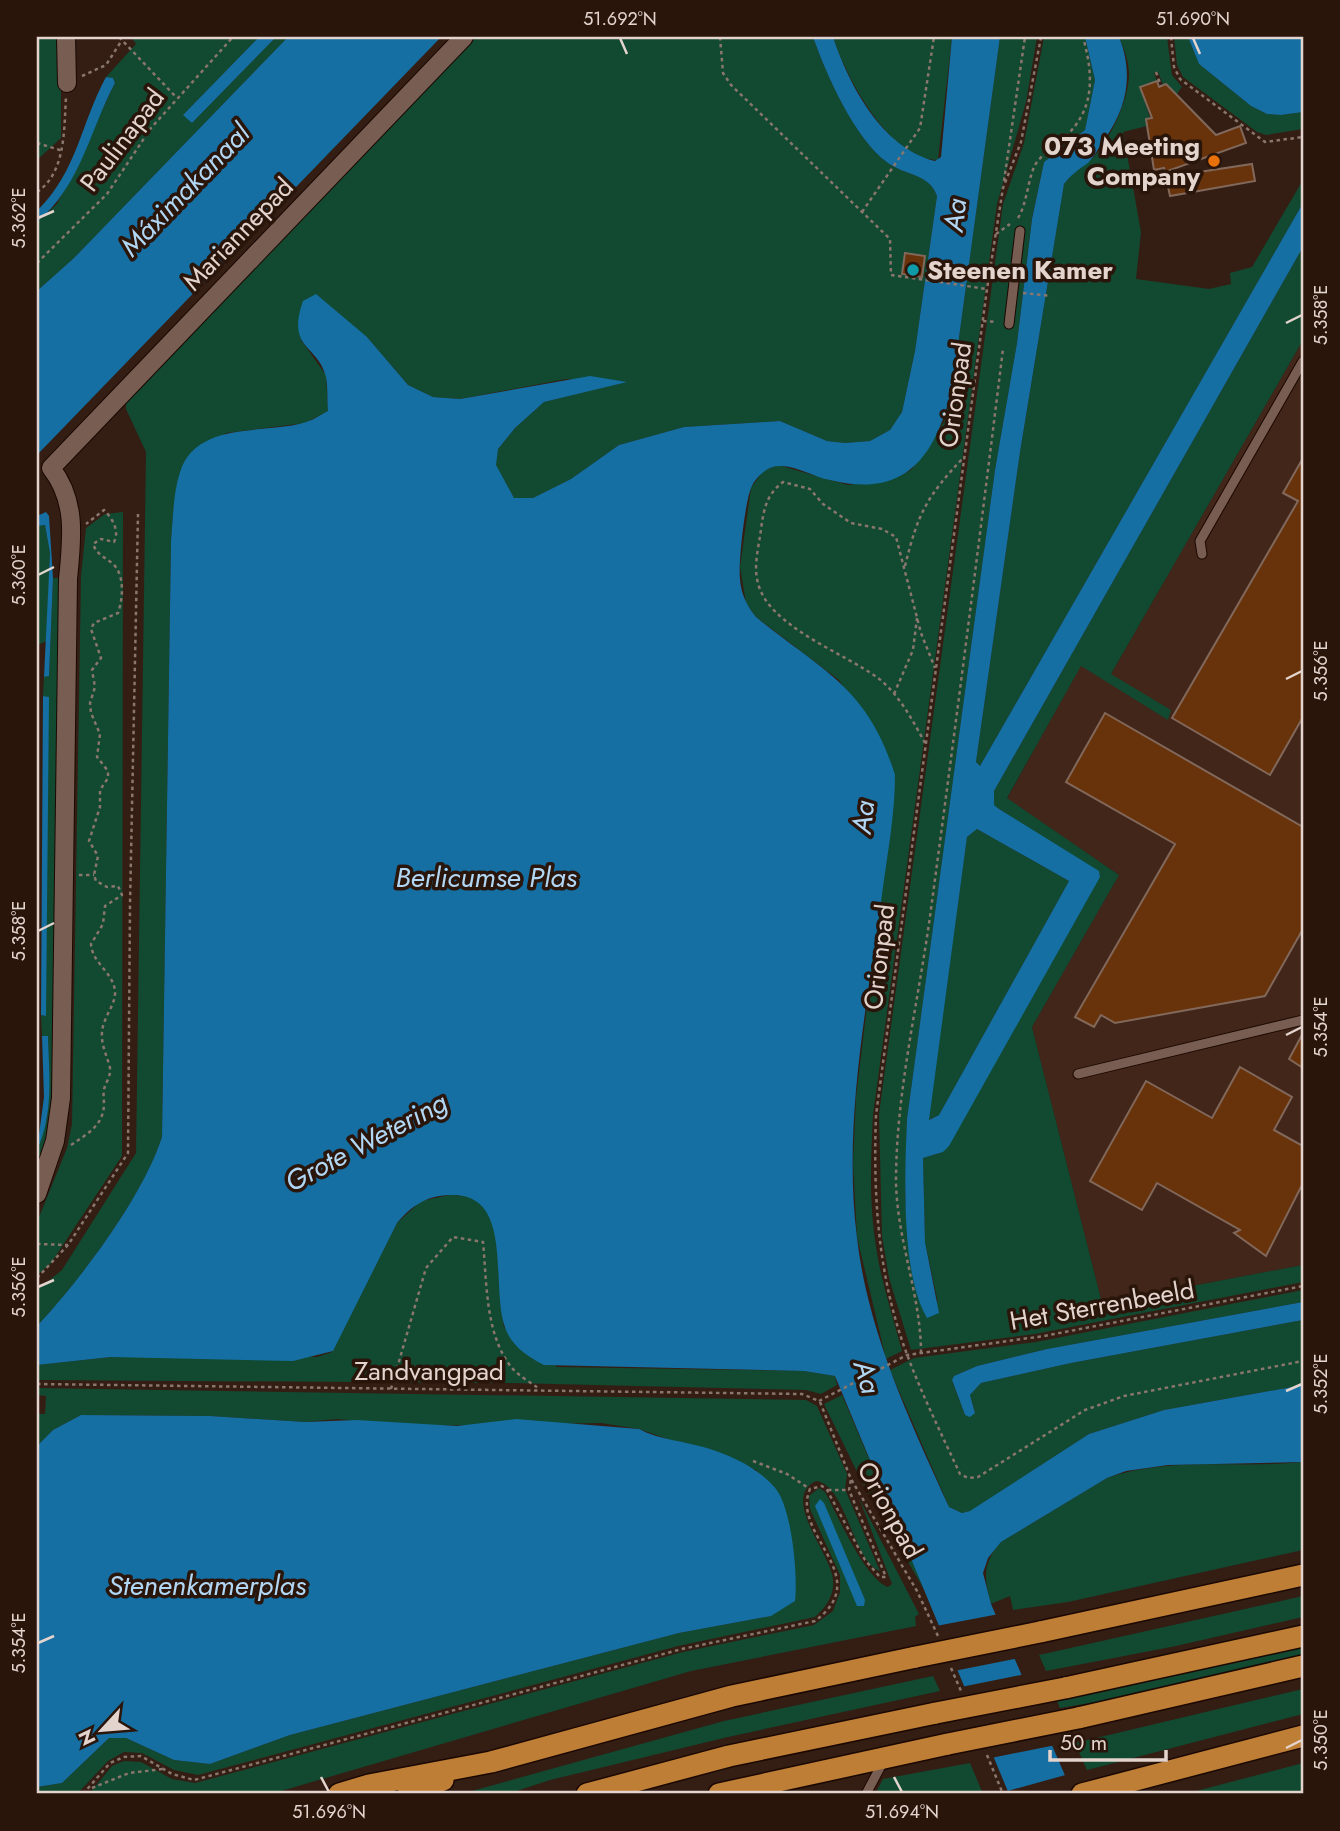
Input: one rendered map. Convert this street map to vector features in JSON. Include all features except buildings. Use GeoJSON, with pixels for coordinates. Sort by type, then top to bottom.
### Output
{"type":"FeatureCollection","features":[{"type":"Feature","properties":{"kind":"highway"},"geometry":{"type":"LineString","coordinates":[[339,1794],[369,1785],[491,1762],[732,1696],[1303,1575]]}},
{"type":"Feature","properties":{"kind":"highway"},"geometry":{"type":"LineString","coordinates":[[587,1794],[729,1756],[1065,1688],[1303,1636]]}},
{"type":"Feature","properties":{"kind":"highway"},"geometry":{"type":"LineString","coordinates":[[719,1794],[1078,1718],[1303,1666]]}},
{"type":"Feature","properties":{"kind":"highway"},"geometry":{"type":"LineString","coordinates":[[1082,1794],[1303,1736]]}},
{"type":"Feature","properties":{"kind":"highway"},"geometry":{"type":"LineString","coordinates":[[408,1794],[491,1762]]}},
{"type":"Feature","properties":{"kind":"street"},"geometry":{"type":"LineString","coordinates":[[66,37],[67,83]]}},
{"type":"Feature","properties":{"kind":"street","name":"Mariannepad"},"geometry":{"type":"LineString","coordinates":[[71,540],[69,498],[51,468],[464,37]]}},
{"type":"Feature","properties":{"kind":"street"},"geometry":{"type":"LineString","coordinates":[[37,1194],[60,1120],[71,540]]}},
{"type":"Feature","properties":{"kind":"lane"},"geometry":{"type":"LineString","coordinates":[[1009,324],[1020,231]]}},
{"type":"Feature","properties":{"kind":"lane"},"geometry":{"type":"LineString","coordinates":[[1202,554],[1200,541],[1303,361]]}},
{"type":"Feature","properties":{"kind":"lane"},"geometry":{"type":"LineString","coordinates":[[1078,1074],[1303,1020]]}},
{"type":"Feature","properties":{"kind":"lane"},"geometry":{"type":"LineString","coordinates":[[866,1794],[886,1758]]}},
{"type":"Feature","properties":{"kind":"path","name":"Paulinapad"},"geometry":{"type":"LineString","coordinates":[[37,263],[107,194],[151,128],[176,97],[233,37]]}},
{"type":"Feature","properties":{"kind":"path"},"geometry":{"type":"LineString","coordinates":[[720,37],[723,73],[731,85],[890,239],[891,275],[987,289]]}},
{"type":"Feature","properties":{"kind":"path"},"geometry":{"type":"LineString","coordinates":[[862,212],[920,128],[934,37]]}},
{"type":"Feature","properties":{"kind":"path"},"geometry":{"type":"LineString","coordinates":[[1003,188],[1025,37]]}},
{"type":"Feature","properties":{"kind":"path","name":"Orionpad"},"geometry":{"type":"LineString","coordinates":[[1041,37],[1021,142],[1003,188],[987,289],[877,1115],[875,1159],[878,1237],[884,1268],[907,1355],[960,1474],[968,1478],[978,1477],[1085,1410],[1111,1400],[1303,1361]]}},
{"type":"Feature","properties":{"kind":"path"},"geometry":{"type":"LineString","coordinates":[[996,234],[1018,218],[1026,205],[1035,164],[1068,134],[1092,93],[1083,37]]}},
{"type":"Feature","properties":{"kind":"path"},"geometry":{"type":"LineString","coordinates":[[1171,37],[1176,73],[1180,79],[1265,142],[1303,137]]}},
{"type":"Feature","properties":{"kind":"path"},"geometry":{"type":"LineString","coordinates":[[37,192],[43,188],[63,151],[67,83],[106,65],[120,38],[176,97]]}},
{"type":"Feature","properties":{"kind":"path"},"geometry":{"type":"LineString","coordinates":[[1156,72],[1161,86]]}},
{"type":"Feature","properties":{"kind":"path"},"geometry":{"type":"LineString","coordinates":[[37,143],[63,151]]}},
{"type":"Feature","properties":{"kind":"path"},"geometry":{"type":"LineString","coordinates":[[1013,292],[1051,296]]}},
{"type":"Feature","properties":{"kind":"path"},"geometry":{"type":"LineString","coordinates":[[921,1353],[921,1335],[900,1236],[897,1181],[900,1109],[930,911],[1003,349]]}},
{"type":"Feature","properties":{"kind":"path"},"geometry":{"type":"LineString","coordinates":[[905,569],[914,528],[934,489],[965,457]]}},
{"type":"Feature","properties":{"kind":"path"},"geometry":{"type":"LineString","coordinates":[[925,743],[894,694],[879,679],[792,625],[762,597],[756,565],[766,499],[783,482],[810,489],[823,504],[851,523],[881,528],[895,537],[921,634],[936,669]]}},
{"type":"Feature","properties":{"kind":"path"},"geometry":{"type":"LineString","coordinates":[[71,540],[104,510],[117,534],[114,542],[102,539],[93,544],[96,551],[116,566],[121,576],[122,595],[118,613],[94,623],[91,629],[101,658],[92,670],[95,687],[90,703],[91,713],[100,734],[97,757],[108,771],[108,778],[100,790],[100,807],[89,841],[98,856],[94,875],[96,881],[107,887],[118,886],[130,905]]}},
{"type":"Feature","properties":{"kind":"path"},"geometry":{"type":"LineString","coordinates":[[37,1278],[68,1245],[128,1153],[138,514]]}},
{"type":"Feature","properties":{"kind":"path"},"geometry":{"type":"LineString","coordinates":[[894,694],[914,650],[917,615]]}},
{"type":"Feature","properties":{"kind":"path"},"geometry":{"type":"LineString","coordinates":[[49,1161],[94,1130],[102,1118],[103,1091],[110,1071],[103,1051],[102,1032],[105,1014],[112,1004],[115,991],[95,960],[91,944],[93,935],[103,925],[105,906],[122,895]]}},
{"type":"Feature","properties":{"kind":"path"},"geometry":{"type":"LineString","coordinates":[[391,1389],[426,1268],[453,1237],[483,1242],[490,1310],[497,1342],[513,1369],[539,1389]]}},
{"type":"Feature","properties":{"kind":"path"},"geometry":{"type":"LineString","coordinates":[[37,1244],[68,1245]]}},
{"type":"Feature","properties":{"kind":"path","name":"Het Sterrenbeeld"},"geometry":{"type":"LineString","coordinates":[[907,1355],[1044,1336],[1303,1286]]}},
{"type":"Feature","properties":{"kind":"path"},"geometry":{"type":"LineString","coordinates":[[820,1401],[907,1355]]}},
{"type":"Feature","properties":{"kind":"path","name":"Zandvangpad"},"geometry":{"type":"LineString","coordinates":[[37,1384],[802,1394],[820,1401]]}},
{"type":"Feature","properties":{"kind":"path","name":"Orionpad"},"geometry":{"type":"LineString","coordinates":[[820,1401],[851,1479],[917,1591],[942,1646]]}},
{"type":"Feature","properties":{"kind":"path"},"geometry":{"type":"LineString","coordinates":[[753,1461],[788,1474],[810,1489],[822,1486],[827,1490],[865,1560],[880,1577],[886,1577],[849,1490],[851,1479]]}},
{"type":"Feature","properties":{"kind":"path"},"geometry":{"type":"LineString","coordinates":[[83,1794],[110,1763],[124,1756],[141,1756],[163,1769],[194,1780],[682,1649],[815,1621],[830,1609],[837,1589],[837,1575],[808,1512],[805,1500],[810,1489]]}},
{"type":"Feature","properties":{"kind":"path"},"geometry":{"type":"LineString","coordinates":[[827,1490],[849,1490]]}},
{"type":"Feature","properties":{"kind":"path"},"geometry":{"type":"LineString","coordinates":[[947,1658],[962,1695]]}},
{"type":"Feature","properties":{"kind":"path"},"geometry":{"type":"LineString","coordinates":[[983,1745],[1003,1794]]}},
{"type":"Feature","properties":{"kind":"path"},"geometry":{"type":"LineString","coordinates":[[89,1789],[129,1773],[163,1769]]}},
{"type":"Feature","properties":{"kind":"shaded area"},"geometry":{"type":"Polygon","coordinates":[[[1303,340],[1303,1265],[1102,1303],[1032,1027],[1119,875],[1007,799],[1081,665],[1111,674],[1303,340]]]}},
{"type":"Feature","properties":{"kind":"green space"},"geometry":{"type":"Polygon","coordinates":[[[37,37],[61,37],[61,138],[37,160],[37,37]]]}},
{"type":"Feature","properties":{"kind":"green space"},"geometry":{"type":"Polygon","coordinates":[[[131,37],[259,37],[184,114],[192,123],[276,37],[288,37],[74,258],[37,291],[37,222],[57,204],[115,83],[113,78],[106,77],[136,44],[131,37]]]}},
{"type":"Feature","properties":{"kind":"green space"},"geometry":{"type":"Polygon","coordinates":[[[476,37],[813,37],[843,105],[864,139],[888,163],[929,183],[937,196],[915,351],[902,412],[890,430],[870,441],[845,443],[827,441],[780,421],[684,427],[619,445],[571,479],[533,498],[514,498],[495,465],[498,449],[515,428],[544,402],[625,382],[566,379],[460,399],[433,397],[408,385],[367,337],[301,340],[326,375],[328,411],[305,423],[226,433],[181,469],[174,503],[171,541],[162,1137],[140,1186],[109,1237],[37,1326],[37,1290],[62,1270],[136,1153],[146,452],[126,409],[126,402],[476,37]]]}},
{"type":"Feature","properties":{"kind":"green space"},"geometry":{"type":"Polygon","coordinates":[[[833,37],[952,37],[938,160],[920,156],[887,132],[859,93],[833,37]]]}},
{"type":"Feature","properties":{"kind":"green space"},"geometry":{"type":"Polygon","coordinates":[[[1000,37],[1037,37],[1026,102],[997,204],[873,1115],[873,1225],[883,1282],[902,1351],[886,1359],[857,1237],[853,1163],[856,1097],[895,775],[839,680],[756,617],[746,603],[740,567],[751,488],[763,471],[778,465],[848,485],[899,477],[912,469],[944,422],[952,389],[1000,37]]]}},
{"type":"Feature","properties":{"kind":"green space"},"geometry":{"type":"Polygon","coordinates":[[[1044,37],[1085,37],[1095,80],[1085,130],[1044,162],[1032,218],[1017,343],[995,470],[907,1119],[905,1198],[911,1258],[938,1303],[925,1242],[923,1158],[943,1152],[1100,874],[999,809],[994,805],[994,791],[1303,247],[1303,340],[1111,674],[1171,710],[1168,720],[1081,666],[1007,798],[1119,875],[1032,1027],[1102,1303],[1303,1265],[1303,1282],[1035,1334],[911,1350],[889,1278],[882,1236],[879,1114],[1003,204],[1024,143],[1044,37]]]}},
{"type":"Feature","properties":{"kind":"green space"},"geometry":{"type":"Polygon","coordinates":[[[1119,37],[1167,37],[1172,75],[1182,87],[1176,95],[1163,85],[1158,72],[1154,73],[1157,81],[1140,87],[1150,118],[1146,119],[1147,126],[1123,132],[1141,232],[1136,279],[1209,289],[1231,284],[1230,273],[1252,267],[1303,180],[1303,203],[980,766],[976,762],[1020,452],[1064,184],[1096,155],[1110,134],[1121,109],[1129,74],[1119,37]]]}},
{"type":"Feature","properties":{"kind":"green space"},"geometry":{"type":"Polygon","coordinates":[[[1174,37],[1188,37],[1199,64],[1251,106],[1267,114],[1303,112],[1303,129],[1266,135],[1257,132],[1183,77],[1177,65],[1174,37]]]}},
{"type":"Feature","properties":{"kind":"green space"},"geometry":{"type":"Polygon","coordinates":[[[123,512],[122,1156],[51,1263],[37,1275],[37,1222],[67,1148],[72,1124],[81,576],[86,528],[105,514],[123,512]]]}},
{"type":"Feature","properties":{"kind":"green space"},"geometry":{"type":"Polygon","coordinates":[[[45,525],[50,553],[47,641],[37,645],[37,526],[45,525]]]}},
{"type":"Feature","properties":{"kind":"green space"},"geometry":{"type":"Polygon","coordinates":[[[53,578],[62,578],[58,1123],[37,1179],[37,1150],[47,1119],[49,1097],[48,1036],[42,1036],[41,1015],[45,1016],[48,697],[43,696],[44,677],[49,676],[53,578]]]}},
{"type":"Feature","properties":{"kind":"green space"},"geometry":{"type":"Polygon","coordinates":[[[977,829],[1069,881],[939,1115],[928,1120],[967,837],[977,829]]]}},
{"type":"Feature","properties":{"kind":"green space"},"geometry":{"type":"Polygon","coordinates":[[[449,1195],[473,1198],[481,1203],[488,1213],[497,1243],[504,1327],[557,1367],[804,1371],[835,1376],[837,1385],[821,1394],[806,1390],[511,1383],[37,1380],[37,1365],[111,1357],[317,1357],[332,1352],[397,1223],[421,1201],[449,1195]]]}},
{"type":"Feature","properties":{"kind":"green space"},"geometry":{"type":"Polygon","coordinates":[[[1303,1290],[1303,1302],[1047,1349],[977,1366],[954,1376],[952,1381],[965,1415],[975,1412],[970,1395],[981,1383],[1071,1363],[1303,1320],[1303,1385],[1164,1410],[1089,1434],[971,1511],[962,1513],[949,1507],[890,1370],[914,1358],[1036,1342],[1303,1290]]]}},
{"type":"Feature","properties":{"kind":"green space"},"geometry":{"type":"Polygon","coordinates":[[[37,1388],[806,1400],[817,1406],[847,1474],[845,1489],[880,1571],[870,1564],[863,1553],[835,1495],[827,1486],[816,1481],[806,1489],[803,1500],[805,1513],[830,1568],[833,1590],[823,1609],[815,1617],[678,1646],[198,1775],[174,1770],[142,1753],[124,1752],[108,1761],[77,1794],[37,1794],[37,1787],[62,1783],[109,1738],[126,1738],[174,1760],[210,1764],[290,1735],[679,1633],[771,1616],[779,1496],[756,1470],[639,1429],[601,1423],[415,1426],[337,1419],[305,1422],[210,1416],[81,1415],[53,1430],[37,1446],[37,1414],[45,1414],[46,1396],[37,1395],[37,1388]]]}},
{"type":"Feature","properties":{"kind":"green space"},"geometry":{"type":"Polygon","coordinates":[[[842,1395],[925,1591],[864,1486],[824,1404],[842,1395]]]}},
{"type":"Feature","properties":{"kind":"green space"},"geometry":{"type":"Polygon","coordinates":[[[1303,1462],[1303,1550],[1068,1602],[1013,1610],[1010,1596],[991,1604],[986,1571],[990,1557],[1001,1542],[1107,1478],[1155,1467],[1303,1462]]]}},
{"type":"Feature","properties":{"kind":"green space"},"geometry":{"type":"Polygon","coordinates":[[[819,1488],[825,1492],[870,1572],[888,1587],[892,1584],[859,1498],[919,1614],[915,1617],[916,1626],[691,1671],[271,1794],[89,1794],[112,1766],[124,1761],[141,1762],[172,1779],[195,1783],[683,1652],[814,1625],[833,1611],[840,1592],[840,1575],[810,1509],[809,1496],[819,1488]]]}},
{"type":"Feature","properties":{"kind":"green space"},"geometry":{"type":"Polygon","coordinates":[[[1303,1596],[1303,1617],[1176,1646],[1046,1671],[1039,1655],[1303,1596]]]}},
{"type":"Feature","properties":{"kind":"green space"},"geometry":{"type":"Polygon","coordinates":[[[1303,1647],[1303,1657],[1115,1699],[1060,1708],[1057,1701],[1303,1647]]]}},
{"type":"Feature","properties":{"kind":"green space"},"geometry":{"type":"Polygon","coordinates":[[[933,1676],[940,1691],[728,1737],[550,1780],[507,1794],[461,1794],[724,1721],[933,1676]]]}},
{"type":"Feature","properties":{"kind":"green space"},"geometry":{"type":"Polygon","coordinates":[[[1303,1689],[1303,1714],[1087,1770],[1075,1743],[1303,1689]]]}},
{"type":"Feature","properties":{"kind":"green space"},"geometry":{"type":"Polygon","coordinates":[[[970,1763],[983,1794],[875,1794],[883,1779],[970,1763]]]}},
{"type":"Feature","properties":{"kind":"green space"},"geometry":{"type":"Polygon","coordinates":[[[1303,1763],[1303,1794],[1185,1794],[1303,1763]]]}},
{"type":"Feature","properties":{"kind":"water"},"geometry":{"type":"Polygon","coordinates":[[[259,37],[276,37],[192,123],[183,115],[259,37]]]}},
{"type":"Feature","properties":{"kind":"water","name":"Máximakanaal"},"geometry":{"type":"Polygon","coordinates":[[[288,37],[441,37],[37,455],[37,291],[74,258],[288,37]]]}},
{"type":"Feature","properties":{"kind":"water","name":"Berlicumse Plas"},"geometry":{"type":"Polygon","coordinates":[[[813,37],[833,37],[848,75],[870,112],[899,143],[916,154],[935,161],[941,157],[952,37],[1000,37],[952,389],[937,434],[914,467],[898,477],[879,483],[857,484],[830,480],[785,466],[766,470],[751,488],[741,547],[741,584],[750,609],[756,617],[840,683],[857,701],[884,745],[895,775],[891,828],[859,1058],[853,1148],[857,1238],[871,1308],[892,1376],[949,1507],[962,1513],[970,1511],[1089,1434],[1164,1410],[1303,1385],[1303,1462],[1168,1465],[1126,1471],[1107,1478],[1001,1542],[988,1558],[983,1573],[991,1604],[1073,1794],[1009,1794],[835,1376],[804,1371],[544,1365],[522,1351],[506,1330],[501,1313],[497,1247],[493,1227],[485,1210],[472,1199],[452,1195],[435,1197],[415,1206],[397,1223],[333,1351],[293,1361],[111,1357],[37,1365],[37,1326],[91,1262],[108,1237],[140,1186],[162,1137],[171,541],[176,489],[188,456],[200,444],[216,437],[303,423],[328,411],[326,377],[322,366],[305,345],[298,329],[303,301],[316,294],[367,337],[408,385],[433,397],[460,399],[590,376],[627,382],[544,402],[515,428],[498,449],[496,465],[514,498],[533,498],[571,479],[619,445],[684,427],[780,421],[827,441],[845,443],[870,441],[890,430],[902,412],[915,351],[937,196],[929,183],[888,163],[864,139],[834,87],[813,37]]]}},
{"type":"Feature","properties":{"kind":"water"},"geometry":{"type":"Polygon","coordinates":[[[1085,37],[1119,37],[1124,51],[1127,77],[1123,103],[1112,128],[1090,161],[1064,184],[1020,452],[976,762],[980,766],[1303,203],[1303,247],[994,791],[994,805],[1099,871],[1100,877],[949,1146],[943,1152],[923,1158],[925,1242],[939,1313],[927,1318],[918,1298],[908,1249],[905,1193],[907,1119],[995,470],[1017,343],[1032,219],[1044,162],[1085,130],[1095,80],[1085,37]],[[977,829],[967,837],[929,1120],[939,1115],[1069,881],[977,829]]]}},
{"type":"Feature","properties":{"kind":"water"},"geometry":{"type":"Polygon","coordinates":[[[1188,37],[1303,37],[1303,112],[1267,114],[1251,106],[1199,64],[1188,37]]]}},
{"type":"Feature","properties":{"kind":"water"},"geometry":{"type":"Polygon","coordinates":[[[106,77],[113,78],[115,83],[83,157],[64,192],[37,222],[37,211],[51,195],[70,163],[106,77]]]}},
{"type":"Feature","properties":{"kind":"water"},"geometry":{"type":"Polygon","coordinates":[[[46,512],[49,516],[53,578],[49,676],[44,677],[50,553],[45,525],[37,526],[37,516],[46,512]]]}},
{"type":"Feature","properties":{"kind":"water"},"geometry":{"type":"Polygon","coordinates":[[[43,696],[49,697],[46,1016],[41,1015],[43,696]]]}},
{"type":"Feature","properties":{"kind":"water"},"geometry":{"type":"Polygon","coordinates":[[[42,1036],[48,1036],[49,1094],[46,1122],[37,1150],[44,1097],[42,1036]]]}},
{"type":"Feature","properties":{"kind":"water"},"geometry":{"type":"Polygon","coordinates":[[[1303,1302],[1303,1320],[1071,1363],[981,1383],[970,1395],[975,1413],[970,1417],[965,1415],[952,1380],[954,1376],[977,1366],[1047,1349],[1303,1302]]]}},
{"type":"Feature","properties":{"kind":"water","name":"Stenenkamerplas"},"geometry":{"type":"Polygon","coordinates":[[[81,1415],[210,1416],[305,1422],[357,1420],[457,1426],[516,1419],[639,1429],[655,1436],[726,1455],[753,1469],[776,1489],[782,1499],[793,1543],[795,1601],[771,1616],[679,1633],[290,1735],[210,1764],[174,1760],[126,1738],[109,1738],[62,1783],[37,1787],[37,1446],[53,1430],[81,1415]]]}},
{"type":"Feature","properties":{"kind":"water"},"geometry":{"type":"Polygon","coordinates":[[[820,1499],[865,1600],[864,1606],[857,1606],[815,1506],[820,1499]]]}},
{"type":"Feature","properties":{"kind":"pier"},"geometry":{"type":"Polygon","coordinates":[[[999,1614],[1019,1658],[954,1671],[936,1626],[999,1614]]]}},
{"type":"Feature","properties":{"kind":"pier"},"geometry":{"type":"Polygon","coordinates":[[[1026,1674],[1056,1745],[991,1758],[961,1687],[1026,1674]]]}},
{"type":"Feature","properties":{"kind":"pier"},"geometry":{"type":"Polygon","coordinates":[[[1069,1774],[1076,1794],[1004,1792],[1069,1774]]]}},
{"type":"Feature","properties":{"kind":"place","name":"073 Meeting Company"},"geometry":{"type":"Point","coordinates":[1214,161]}},
{"type":"Feature","properties":{"kind":"place","name":"Steenen Kamer"},"geometry":{"type":"Point","coordinates":[913,270]}},
{"type":"Feature","properties":{"kind":"water label","name":"Aa"},"geometry":{"type":"Point","coordinates":[955,215]}},
{"type":"Feature","properties":{"kind":"water label","name":"Aa"},"geometry":{"type":"Point","coordinates":[863,817]}},
{"type":"Feature","properties":{"kind":"water label","name":"Grote Wetering"},"geometry":{"type":"Point","coordinates":[366,1142]}},
{"type":"Feature","properties":{"kind":"water label","name":"Aa"},"geometry":{"type":"Point","coordinates":[867,1377]}}]}
